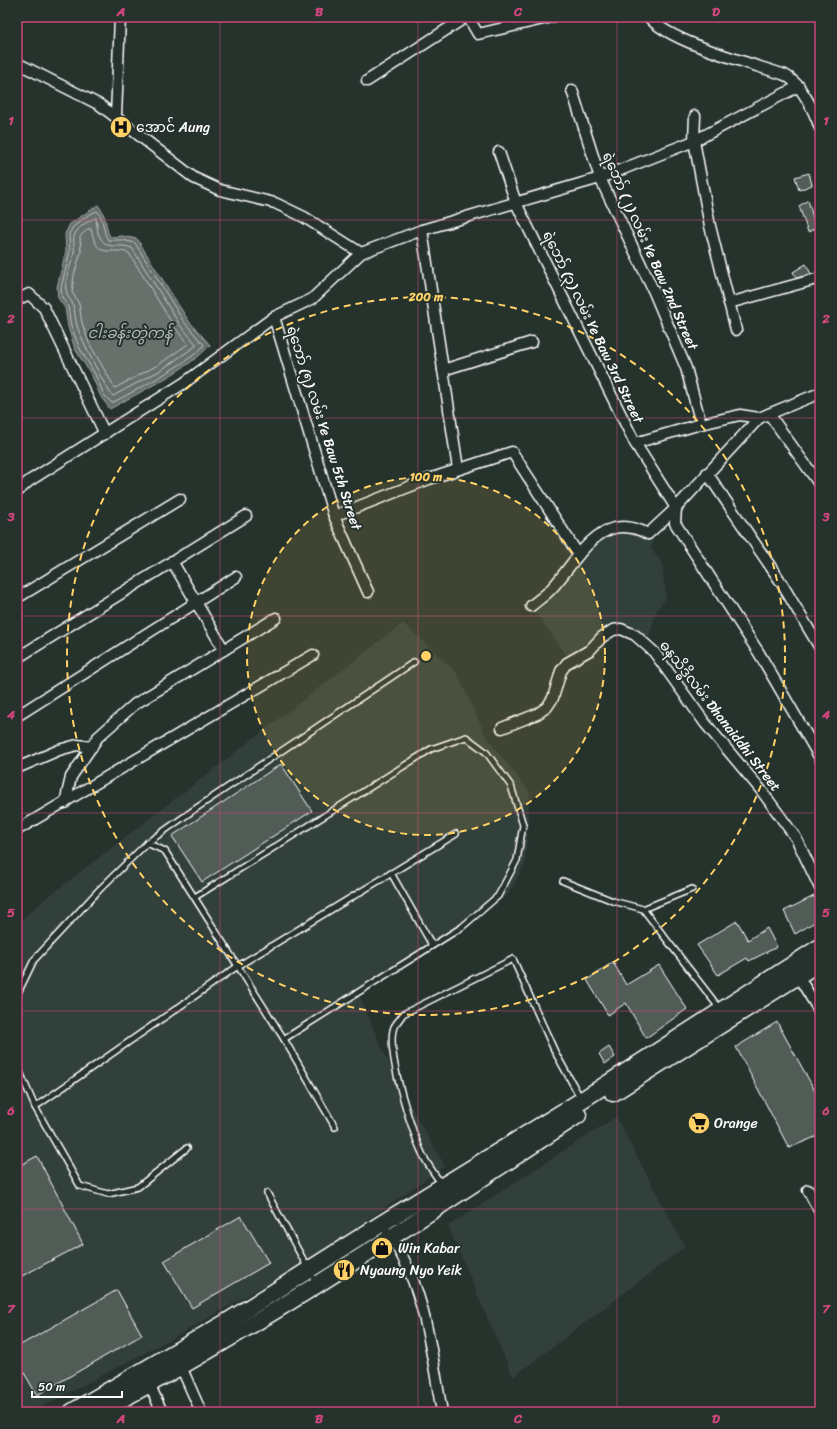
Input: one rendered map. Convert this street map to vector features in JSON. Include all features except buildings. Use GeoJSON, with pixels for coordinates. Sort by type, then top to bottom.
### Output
{"type":"FeatureCollection","features":[{"type":"Feature","properties":{"kind":"main road"},"geometry":{"type":"LineString","coordinates":[[313,1278],[381,1224],[447,1192],[587,1109],[724,1016],[820,947]]}},
{"type":"Feature","properties":{"kind":"main road"},"geometry":{"type":"LineString","coordinates":[[79,1410],[146,1378],[313,1278],[391,1238],[447,1192],[582,1100],[724,1016],[798,976],[820,962]]}},
{"type":"Feature","properties":{"kind":"main road"},"geometry":{"type":"LineString","coordinates":[[98,1412],[146,1378]]}},
{"type":"Feature","properties":{"kind":"street"},"geometry":{"type":"LineString","coordinates":[[116,116],[120,17]]}},
{"type":"Feature","properties":{"kind":"street"},"geometry":{"type":"LineString","coordinates":[[367,81],[467,17],[478,34],[552,17]]}},
{"type":"Feature","properties":{"kind":"street"},"geometry":{"type":"LineString","coordinates":[[649,17],[654,24],[684,40],[793,79],[799,86],[820,128]]}},
{"type":"Feature","properties":{"kind":"street"},"geometry":{"type":"LineString","coordinates":[[17,63],[100,105],[194,178],[220,190],[275,203],[304,217],[361,253]]}},
{"type":"Feature","properties":{"kind":"street"},"geometry":{"type":"LineString","coordinates":[[17,492],[29,481],[184,383],[274,317],[312,299],[361,253],[422,230],[600,178],[694,142],[799,86]]}},
{"type":"Feature","properties":{"kind":"street","name":"ရဲဘော် (၂) လမ်း Ye Baw 2nd Street"},"geometry":{"type":"LineString","coordinates":[[572,90],[600,178],[654,292],[686,368],[701,424]]}},
{"type":"Feature","properties":{"kind":"street"},"geometry":{"type":"LineString","coordinates":[[695,116],[694,142],[710,226],[736,330]]}},
{"type":"Feature","properties":{"kind":"street","name":"ရဲဘော် (၃) လမ်း Ye Baw 3rd Street"},"geometry":{"type":"LineString","coordinates":[[499,152],[516,203],[635,443],[676,508]]}},
{"type":"Feature","properties":{"kind":"street"},"geometry":{"type":"LineString","coordinates":[[422,230],[443,370],[449,399],[458,469]]}},
{"type":"Feature","properties":{"kind":"street"},"geometry":{"type":"LineString","coordinates":[[729,303],[820,278]]}},
{"type":"Feature","properties":{"kind":"street"},"geometry":{"type":"LineString","coordinates":[[17,300],[29,294],[44,308],[104,434]]}},
{"type":"Feature","properties":{"kind":"street","name":"ရဲဘော် (၅) လမ်း Ye Baw 5th Street"},"geometry":{"type":"LineString","coordinates":[[274,317],[334,516],[368,592]]}},
{"type":"Feature","properties":{"kind":"street"},"geometry":{"type":"LineString","coordinates":[[443,370],[532,342]]}},
{"type":"Feature","properties":{"kind":"street"},"geometry":{"type":"LineString","coordinates":[[531,606],[552,588],[587,543],[616,527],[640,529],[648,534],[676,508],[707,473],[764,416],[820,393]]}},
{"type":"Feature","properties":{"kind":"street"},"geometry":{"type":"LineString","coordinates":[[635,443],[701,424],[740,415],[764,416],[820,485]]}},
{"type":"Feature","properties":{"kind":"street"},"geometry":{"type":"LineString","coordinates":[[334,516],[458,469],[512,452],[578,554]]}},
{"type":"Feature","properties":{"kind":"street"},"geometry":{"type":"LineString","coordinates":[[707,473],[779,579],[820,648]]}},
{"type":"Feature","properties":{"kind":"street"},"geometry":{"type":"LineString","coordinates":[[17,598],[180,499]]}},
{"type":"Feature","properties":{"kind":"street"},"geometry":{"type":"LineString","coordinates":[[676,508],[675,523],[759,653],[820,758]]}},
{"type":"Feature","properties":{"kind":"street"},"geometry":{"type":"LineString","coordinates":[[17,658],[246,516]]}},
{"type":"Feature","properties":{"kind":"street"},"geometry":{"type":"LineString","coordinates":[[172,561],[224,650]]}},
{"type":"Feature","properties":{"kind":"street"},"geometry":{"type":"LineString","coordinates":[[17,716],[236,577]]}},
{"type":"Feature","properties":{"kind":"street"},"geometry":{"type":"LineString","coordinates":[[65,803],[72,777],[98,737],[135,704],[276,618]]}},
{"type":"Feature","properties":{"kind":"street","name":"ဓနသိဒ္ဓိလမ်း Dhanaiddhi Street"},"geometry":{"type":"LineString","coordinates":[[502,728],[537,714],[547,706],[553,698],[561,671],[567,663],[590,650],[602,637],[613,630],[621,629],[635,635],[654,652],[706,723],[766,796],[796,838],[820,888]]}},
{"type":"Feature","properties":{"kind":"street"},"geometry":{"type":"LineString","coordinates":[[17,830],[313,655]]}},
{"type":"Feature","properties":{"kind":"street"},"geometry":{"type":"LineString","coordinates":[[17,768],[59,750],[77,745],[92,747]]}},
{"type":"Feature","properties":{"kind":"street"},"geometry":{"type":"LineString","coordinates":[[798,976],[820,1012]]}},
{"type":"Feature","properties":{"kind":"street"},"geometry":{"type":"LineString","coordinates":[[808,1190],[820,1212]]}},
{"type":"Feature","properties":{"kind":"street"},"geometry":{"type":"LineString","coordinates":[[381,1224],[402,1255],[424,1316],[442,1412]]}},
{"type":"Feature","properties":{"kind":"street"},"geometry":{"type":"LineString","coordinates":[[178,1360],[201,1412]]}},
{"type":"Feature","properties":{"kind":"street"},"geometry":{"type":"LineString","coordinates":[[146,1378],[162,1412]]}},
{"type":"Feature","properties":{"kind":"lane"},"geometry":{"type":"LineString","coordinates":[[17,995],[34,960],[99,890],[147,843],[195,809],[414,662]]}},
{"type":"Feature","properties":{"kind":"lane"},"geometry":{"type":"LineString","coordinates":[[196,897],[431,749],[466,737],[486,752],[511,786],[523,825],[517,860],[498,896],[462,927],[284,1039]]}},
{"type":"Feature","properties":{"kind":"lane"},"geometry":{"type":"LineString","coordinates":[[35,1107],[238,966],[456,834]]}},
{"type":"Feature","properties":{"kind":"lane"},"geometry":{"type":"LineString","coordinates":[[147,843],[165,850],[284,1039],[335,1127]]}},
{"type":"Feature","properties":{"kind":"lane"},"geometry":{"type":"LineString","coordinates":[[391,873],[432,945]]}},
{"type":"Feature","properties":{"kind":"lane"},"geometry":{"type":"LineString","coordinates":[[563,881],[613,901],[643,909],[692,889]]}},
{"type":"Feature","properties":{"kind":"lane"},"geometry":{"type":"LineString","coordinates":[[643,909],[724,1016]]}},
{"type":"Feature","properties":{"kind":"lane"},"geometry":{"type":"LineString","coordinates":[[447,1192],[424,1159],[409,1118],[397,1075],[393,1045],[394,1027],[403,1014],[513,959],[555,1052],[582,1100]]}},
{"type":"Feature","properties":{"kind":"lane"},"geometry":{"type":"LineString","coordinates":[[17,1065],[35,1107],[80,1186],[108,1194],[138,1187],[187,1148]]}},
{"type":"Feature","properties":{"kind":"lane"},"geometry":{"type":"LineString","coordinates":[[267,1193],[313,1278]]}},
{"type":"Feature","properties":{"kind":"shaded area"},"geometry":{"type":"Polygon","coordinates":[[[611,529],[648,534],[653,539],[651,549],[662,563],[666,598],[656,611],[650,634],[639,645],[627,638],[615,627],[569,659],[531,606],[578,554],[611,529]]]}},
{"type":"Feature","properties":{"kind":"shaded area"},"geometry":{"type":"Polygon","coordinates":[[[403,623],[457,673],[487,738],[530,793],[525,864],[507,896],[357,991],[399,1087],[445,1166],[320,1253],[177,1336],[32,1412],[17,1412],[17,924],[44,900],[403,623]]]}},
{"type":"Feature","properties":{"kind":"shaded area"},"geometry":{"type":"Polygon","coordinates":[[[616,1117],[685,1247],[513,1377],[448,1226],[616,1117]]]}},
{"type":"Feature","properties":{"kind":"water","name":"ငါးခန်းတွဲကန်"},"geometry":{"type":"Polygon","coordinates":[[[98,205],[105,217],[110,237],[122,236],[137,239],[188,320],[210,345],[201,354],[163,380],[110,409],[101,397],[92,376],[75,349],[68,327],[65,308],[58,298],[57,287],[66,251],[65,234],[70,224],[98,205]]]}},
{"type":"Feature","properties":{"kind":"place","name":"အောင် Aung"},"geometry":{"type":"Point","coordinates":[121,127]}},
{"type":"Feature","properties":{"kind":"place","name":"Orange"},"geometry":{"type":"Point","coordinates":[699,1123]}},
{"type":"Feature","properties":{"kind":"place","name":"Win Kabar"},"geometry":{"type":"Point","coordinates":[382,1248]}},
{"type":"Feature","properties":{"kind":"place","name":"Nyaung Nyo Yeik"},"geometry":{"type":"Point","coordinates":[344,1270]}}]}
